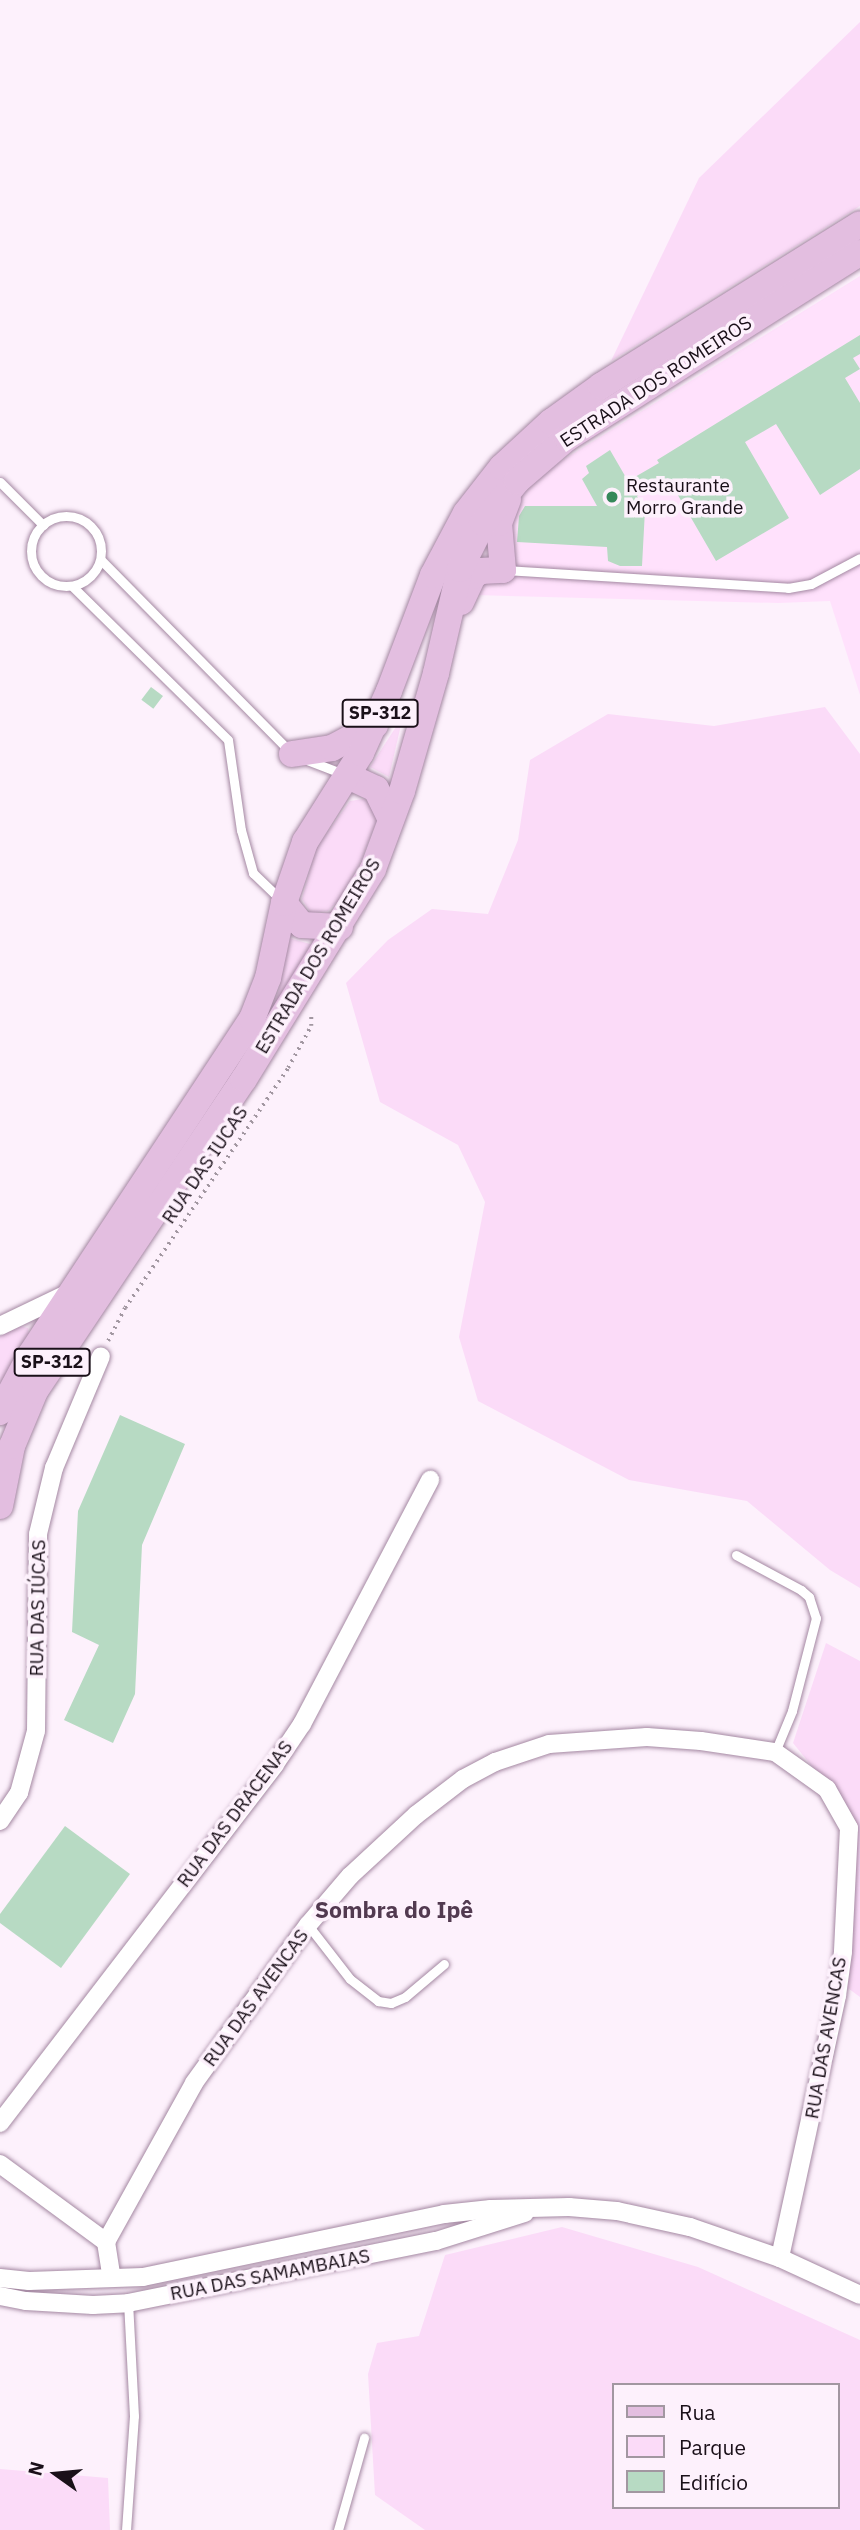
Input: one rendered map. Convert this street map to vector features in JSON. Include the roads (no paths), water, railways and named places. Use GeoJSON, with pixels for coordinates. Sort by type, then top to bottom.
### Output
{"type":"FeatureCollection","features":[{"type":"Feature","properties":{"kind":"main road","name":"ESTRADA DOS ROMEIROS"},"geometry":{"type":"LineString","coordinates":[[0,1412],[20,1371],[252,1019],[268,978],[284,903],[305,842],[348,776],[375,725],[442,555],[466,513],[502,467],[551,422],[601,386],[860,225]]}},
{"type":"Feature","properties":{"kind":"main road","name":"ESTRADA DOS ROMEIROS"},"geometry":{"type":"LineString","coordinates":[[0,1506],[12,1446],[34,1391],[303,987],[373,869],[391,820],[436,673],[453,593],[468,549],[483,523],[517,481],[541,457],[590,421],[860,253]]}},
{"type":"Feature","properties":{"kind":"main road"},"geometry":{"type":"LineString","coordinates":[[436,673],[467,583],[481,571],[503,570],[499,523],[517,481]]}},
{"type":"Feature","properties":{"kind":"main road"},"geometry":{"type":"LineString","coordinates":[[292,754],[332,748],[375,725]]}},
{"type":"Feature","properties":{"kind":"main road"},"geometry":{"type":"LineString","coordinates":[[348,776],[376,789],[391,820]]}},
{"type":"Feature","properties":{"kind":"main road"},"geometry":{"type":"LineString","coordinates":[[284,903],[302,925],[340,927]]}},
{"type":"Feature","properties":{"kind":"street"},"geometry":{"type":"LineString","coordinates":[[0,1326],[71,1292]]}},
{"type":"Feature","properties":{"kind":"street","name":"RUA DAS IÚCAS"},"geometry":{"type":"LineString","coordinates":[[0,1821],[19,1793],[36,1731],[38,1534],[54,1468],[101,1356]]}},
{"type":"Feature","properties":{"kind":"street","name":"RUA DAS DRACENAS"},"geometry":{"type":"LineString","coordinates":[[0,2123],[302,1724],[430,1480]]}},
{"type":"Feature","properties":{"kind":"street","name":"RUA DAS AVENCAS"},"geometry":{"type":"LineString","coordinates":[[106,2242],[194,2083],[308,1925],[350,1876],[416,1815],[463,1779],[521,1751],[549,1744],[647,1737],[701,1741],[775,1752],[827,1789],[849,1828],[843,1952],[837,1996],[780,2258]]}},
{"type":"Feature","properties":{"kind":"street"},"geometry":{"type":"LineString","coordinates":[[0,2164],[106,2242],[112,2278]]}},
{"type":"Feature","properties":{"kind":"street","name":"RUA DAS SAMAMBAIAS"},"geometry":{"type":"LineString","coordinates":[[0,2278],[29,2281],[143,2277],[444,2214],[491,2209],[582,2208],[647,2217],[690,2227],[780,2258],[860,2295]]}},
{"type":"Feature","properties":{"kind":"street","name":"RUA DAS SAMAMBAIAS"},"geometry":{"type":"LineString","coordinates":[[0,2296],[83,2304],[128,2303],[436,2241],[535,2209]]}},
{"type":"Feature","properties":{"kind":"street"},"geometry":{"type":"LineString","coordinates":[[193,2267],[198,2289]]}},
{"type":"Feature","properties":{"kind":"lane"},"geometry":{"type":"LineString","coordinates":[[0,482],[43,525]]}},
{"type":"Feature","properties":{"kind":"lane"},"geometry":{"type":"LineString","coordinates":[[60,516],[71,516],[89,524],[100,540],[101,561],[90,578],[72,586],[52,584],[37,571],[32,562],[32,542],[43,525],[60,516]]}},
{"type":"Feature","properties":{"kind":"lane"},"geometry":{"type":"LineString","coordinates":[[503,570],[788,588],[811,583],[860,558]]}},
{"type":"Feature","properties":{"kind":"lane"},"geometry":{"type":"LineString","coordinates":[[101,561],[292,754],[348,776]]}},
{"type":"Feature","properties":{"kind":"lane"},"geometry":{"type":"LineString","coordinates":[[72,586],[228,740],[241,830],[253,873],[284,903]]}},
{"type":"Feature","properties":{"kind":"lane"},"geometry":{"type":"LineString","coordinates":[[736,1555],[801,1590],[809,1597],[816,1618],[792,1711],[775,1752]]}},
{"type":"Feature","properties":{"kind":"lane"},"geometry":{"type":"LineString","coordinates":[[308,1925],[350,1979],[379,2001],[391,2003],[405,1997],[444,1964]]}},
{"type":"Feature","properties":{"kind":"lane"},"geometry":{"type":"LineString","coordinates":[[126,2530],[134,2416],[128,2303]]}},
{"type":"Feature","properties":{"kind":"lane"},"geometry":{"type":"LineString","coordinates":[[338,2530],[364,2438]]}},
{"type":"Feature","properties":{"kind":"place","name":"Restaurante Morro Grande"},"geometry":{"type":"Point","coordinates":[612,497]}},
{"type":"Feature","properties":{"kind":"district","name":"Sombra do Ipê"},"geometry":{"type":"Point","coordinates":[394,1909]}}]}
